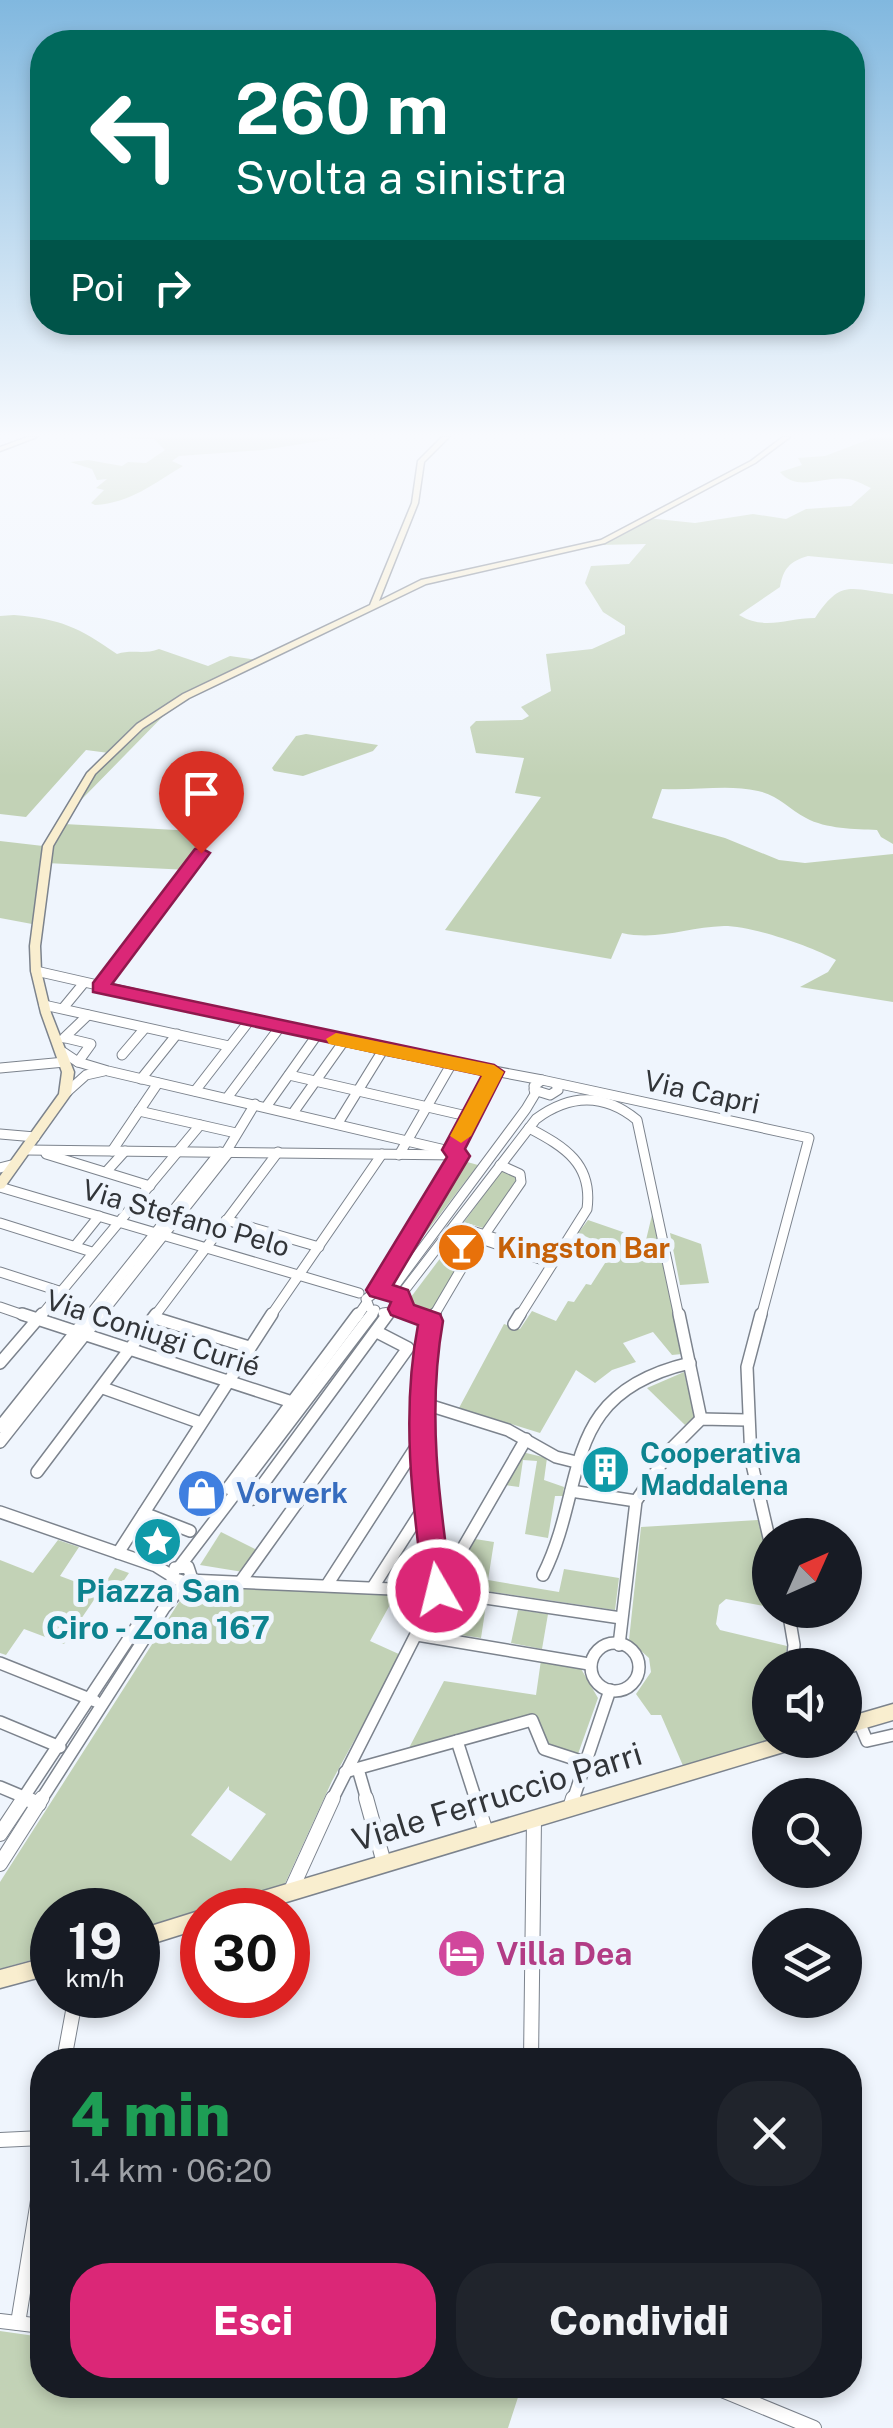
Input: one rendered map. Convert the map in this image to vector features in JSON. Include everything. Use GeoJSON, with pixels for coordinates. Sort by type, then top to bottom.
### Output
{"type":"FeatureCollection","features":[{"type":"Feature","properties":{"kind":"main road"},"geometry":{"type":"LineString","coordinates":[[373,606],[396,550]]}},
{"type":"Feature","properties":{"kind":"main road"},"geometry":{"type":"LineString","coordinates":[[0,1186],[65,1094],[66,1056],[38,985],[35,946],[48,846],[91,773],[140,726],[169,705],[424,582],[566,550]]}},
{"type":"Feature","properties":{"kind":"main road"},"geometry":{"type":"LineString","coordinates":[[862,1721],[893,1712]]}},
{"type":"Feature","properties":{"kind":"main road","name":"Viale Ferruccio Parri"},"geometry":{"type":"LineString","coordinates":[[301,1888],[752,1752]]}},
{"type":"Feature","properties":{"kind":"main road"},"geometry":{"type":"LineString","coordinates":[[0,1980],[30,1971]]}},
{"type":"Feature","properties":{"kind":"street"},"geometry":{"type":"LineString","coordinates":[[100,988],[201,853]]}},
{"type":"Feature","properties":{"kind":"street","name":"Via Capri"},"geometry":{"type":"LineString","coordinates":[[36,971],[80,984]]}},
{"type":"Feature","properties":{"kind":"street","name":"Via Capri"},"geometry":{"type":"LineString","coordinates":[[38,985],[50,980],[80,984],[497,1072],[554,1091],[586,1089],[809,1138],[750,1350],[748,1420]]}},
{"type":"Feature","properties":{"kind":"street"},"geometry":{"type":"LineString","coordinates":[[69,1008],[80,984]]}},
{"type":"Feature","properties":{"kind":"street"},"geometry":{"type":"LineString","coordinates":[[45,1009],[69,1008],[229,1046]]}},
{"type":"Feature","properties":{"kind":"street"},"geometry":{"type":"LineString","coordinates":[[66,1056],[88,1015]]}},
{"type":"Feature","properties":{"kind":"street"},"geometry":{"type":"LineString","coordinates":[[195,1091],[250,1020]]}},
{"type":"Feature","properties":{"kind":"street"},"geometry":{"type":"LineString","coordinates":[[227,1098],[280,1026]]}},
{"type":"Feature","properties":{"kind":"street"},"geometry":{"type":"LineString","coordinates":[[122,1055],[145,1028]]}},
{"type":"Feature","properties":{"kind":"street"},"geometry":{"type":"LineString","coordinates":[[141,1079],[176,1034]]}},
{"type":"Feature","properties":{"kind":"street"},"geometry":{"type":"LineString","coordinates":[[266,1107],[317,1035]]}},
{"type":"Feature","properties":{"kind":"street"},"geometry":{"type":"LineString","coordinates":[[293,1113],[344,1041]]}},
{"type":"Feature","properties":{"kind":"street"},"geometry":{"type":"LineString","coordinates":[[338,1123],[383,1050]]}},
{"type":"Feature","properties":{"kind":"street"},"geometry":{"type":"LineString","coordinates":[[0,1068],[66,1056],[92,1069],[409,1139],[456,1153]]}},
{"type":"Feature","properties":{"kind":"street"},"geometry":{"type":"LineString","coordinates":[[399,1155],[452,1064]]}},
{"type":"Feature","properties":{"kind":"street"},"geometry":{"type":"LineString","coordinates":[[65,1094],[92,1069]]}},
{"type":"Feature","properties":{"kind":"street"},"geometry":{"type":"LineString","coordinates":[[0,1864],[96,1701],[154,1626],[212,1529],[376,1297],[497,1072]]}},
{"type":"Feature","properties":{"kind":"street"},"geometry":{"type":"LineString","coordinates":[[289,1075],[470,1116]]}},
{"type":"Feature","properties":{"kind":"street"},"geometry":{"type":"LineString","coordinates":[[112,1151],[158,1083]]}},
{"type":"Feature","properties":{"kind":"street","name":"Via Capri"},"geometry":{"type":"LineString","coordinates":[[537,1085],[554,1091]]}},
{"type":"Feature","properties":{"kind":"street"},"geometry":{"type":"LineString","coordinates":[[431,1321],[400,1309],[388,1314],[252,1499],[228,1488],[526,1110],[537,1085]]}},
{"type":"Feature","properties":{"kind":"street"},"geometry":{"type":"LineString","coordinates":[[526,1110],[554,1091]]}},
{"type":"Feature","properties":{"kind":"street"},"geometry":{"type":"LineString","coordinates":[[376,1297],[456,1226],[528,1128],[554,1103],[597,1099],[624,1108],[637,1120],[701,1419]]}},
{"type":"Feature","properties":{"kind":"street"},"geometry":{"type":"LineString","coordinates":[[0,1442],[225,1152],[255,1104]]}},
{"type":"Feature","properties":{"kind":"street"},"geometry":{"type":"LineString","coordinates":[[139,1111],[236,1133]]}},
{"type":"Feature","properties":{"kind":"street"},"geometry":{"type":"LineString","coordinates":[[0,1362],[182,1152],[200,1125]]}},
{"type":"Feature","properties":{"kind":"street"},"geometry":{"type":"LineString","coordinates":[[514,1324],[587,1209],[590,1184],[586,1171],[568,1149],[528,1128]]}},
{"type":"Feature","properties":{"kind":"street"},"geometry":{"type":"LineString","coordinates":[[0,1134],[150,1186]]}},
{"type":"Feature","properties":{"kind":"street"},"geometry":{"type":"LineString","coordinates":[[32,1145],[112,1151],[456,1153]]}},
{"type":"Feature","properties":{"kind":"street"},"geometry":{"type":"LineString","coordinates":[[106,1172],[125,1151]]}},
{"type":"Feature","properties":{"kind":"street"},"geometry":{"type":"LineString","coordinates":[[37,1472],[278,1152]]}},
{"type":"Feature","properties":{"kind":"street"},"geometry":{"type":"LineString","coordinates":[[118,1553],[250,1347],[382,1154]]}},
{"type":"Feature","properties":{"kind":"street"},"geometry":{"type":"LineString","coordinates":[[0,1168],[16,1164]]}},
{"type":"Feature","properties":{"kind":"street"},"geometry":{"type":"LineString","coordinates":[[438,1590],[426,1504],[422,1368],[431,1321],[522,1177],[500,1165]]}},
{"type":"Feature","properties":{"kind":"street","name":"Via Stefano Pelo"},"geometry":{"type":"LineString","coordinates":[[0,1186],[376,1297],[388,1314]]}},
{"type":"Feature","properties":{"kind":"street"},"geometry":{"type":"LineString","coordinates":[[75,1246],[99,1216]]}},
{"type":"Feature","properties":{"kind":"street"},"geometry":{"type":"LineString","coordinates":[[226,1220],[319,1247]]}},
{"type":"Feature","properties":{"kind":"street"},"geometry":{"type":"LineString","coordinates":[[1,1225],[92,1252]]}},
{"type":"Feature","properties":{"kind":"street"},"geometry":{"type":"LineString","coordinates":[[456,1226],[554,1260]]}},
{"type":"Feature","properties":{"kind":"street"},"geometry":{"type":"LineString","coordinates":[[0,1272],[58,1291]]}},
{"type":"Feature","properties":{"kind":"street"},"geometry":{"type":"LineString","coordinates":[[376,1297],[403,1302],[400,1309]]}},
{"type":"Feature","properties":{"kind":"street","name":"Via Coniugi Curié"},"geometry":{"type":"LineString","coordinates":[[0,1307],[292,1402]]}},
{"type":"Feature","properties":{"kind":"street"},"geometry":{"type":"LineString","coordinates":[[155,1318],[250,1347]]}},
{"type":"Feature","properties":{"kind":"street"},"geometry":{"type":"LineString","coordinates":[[241,1580],[408,1348],[377,1332]]}},
{"type":"Feature","properties":{"kind":"street"},"geometry":{"type":"LineString","coordinates":[[0,1427],[80,1334]]}},
{"type":"Feature","properties":{"kind":"street"},"geometry":{"type":"LineString","coordinates":[[543,1575],[557,1550],[576,1462],[596,1424],[624,1392],[668,1369],[690,1364]]}},
{"type":"Feature","properties":{"kind":"street"},"geometry":{"type":"LineString","coordinates":[[103,1388],[201,1423]]}},
{"type":"Feature","properties":{"kind":"street"},"geometry":{"type":"LineString","coordinates":[[422,1403],[526,1439],[556,1457],[576,1462]]}},
{"type":"Feature","properties":{"kind":"street"},"geometry":{"type":"LineString","coordinates":[[620,1645],[636,1501],[672,1448],[701,1419],[748,1420],[751,1460],[764,1518]]}},
{"type":"Feature","properties":{"kind":"street"},"geometry":{"type":"LineString","coordinates":[[328,1585],[423,1436]]}},
{"type":"Feature","properties":{"kind":"street"},"geometry":{"type":"LineString","coordinates":[[293,1888],[438,1590],[526,1439]]}},
{"type":"Feature","properties":{"kind":"street"},"geometry":{"type":"LineString","coordinates":[[571,1491],[636,1501]]}},
{"type":"Feature","properties":{"kind":"street"},"geometry":{"type":"LineString","coordinates":[[373,1588],[426,1504]]}},
{"type":"Feature","properties":{"kind":"street"},"geometry":{"type":"LineString","coordinates":[[0,1512],[182,1574],[225,1580],[438,1590],[621,1618]]}},
{"type":"Feature","properties":{"kind":"street"},"geometry":{"type":"LineString","coordinates":[[144,1513],[190,1531]]}},
{"type":"Feature","properties":{"kind":"street"},"geometry":{"type":"LineString","coordinates":[[416,1635],[588,1664]]}},
{"type":"Feature","properties":{"kind":"street"},"geometry":{"type":"LineString","coordinates":[[620,1645],[635,1654],[641,1670],[633,1685],[610,1690],[594,1680],[588,1664],[596,1650],[620,1645]]}},
{"type":"Feature","properties":{"kind":"street"},"geometry":{"type":"LineString","coordinates":[[0,1663],[96,1701]]}},
{"type":"Feature","properties":{"kind":"street"},"geometry":{"type":"LineString","coordinates":[[572,1805],[610,1690]]}},
{"type":"Feature","properties":{"kind":"street"},"geometry":{"type":"LineString","coordinates":[[352,1770],[532,1720],[544,1750],[584,1762]]}},
{"type":"Feature","properties":{"kind":"street"},"geometry":{"type":"LineString","coordinates":[[0,1722],[65,1750]]}},
{"type":"Feature","properties":{"kind":"street"},"geometry":{"type":"LineString","coordinates":[[862,1735],[867,1741],[893,1735]]}},
{"type":"Feature","properties":{"kind":"street"},"geometry":{"type":"LineString","coordinates":[[458,1741],[486,1832]]}},
{"type":"Feature","properties":{"kind":"street"},"geometry":{"type":"LineString","coordinates":[[0,1834],[24,1797],[65,1750]]}},
{"type":"Feature","properties":{"kind":"street"},"geometry":{"type":"LineString","coordinates":[[352,1770],[384,1864]]}},
{"type":"Feature","properties":{"kind":"street"},"geometry":{"type":"LineString","coordinates":[[0,1787],[38,1804]]}},
{"type":"Feature","properties":{"kind":"street"},"geometry":{"type":"LineString","coordinates":[[531,2048],[534,1817]]}},
{"type":"Feature","properties":{"kind":"street"},"geometry":{"type":"LineString","coordinates":[[66,2048],[72,2018]]}},
{"type":"Feature","properties":{"kind":"street"},"geometry":{"type":"LineString","coordinates":[[0,2140],[30,2139]]}},
{"type":"Feature","properties":{"kind":"street"},"geometry":{"type":"LineString","coordinates":[[18,2323],[30,2250]]}},
{"type":"Feature","properties":{"kind":"street"},"geometry":{"type":"LineString","coordinates":[[0,2321],[30,2324]]}},
{"type":"Feature","properties":{"kind":"street"},"geometry":{"type":"LineString","coordinates":[[741,2398],[814,2428]]}},
{"type":"Feature","properties":{"kind":"green space"},"geometry":{"type":"Polygon","coordinates":[[[641,550],[893,550],[893,564],[802,558],[788,567],[780,587],[739,615],[767,623],[815,618],[840,592],[856,589],[893,594],[893,844],[877,830],[822,824],[772,796],[746,789],[662,789],[652,818],[725,838],[779,860],[805,863],[893,854],[893,1002],[800,987],[828,972],[836,960],[750,929],[724,926],[661,935],[622,933],[611,959],[445,930],[541,797],[515,793],[524,758],[476,753],[470,727],[476,721],[522,720],[529,716],[521,707],[551,691],[546,654],[592,649],[625,634],[625,626],[603,612],[585,583],[591,566],[629,564],[641,550]]]}},
{"type":"Feature","properties":{"kind":"green space"},"geometry":{"type":"Polygon","coordinates":[[[14,615],[68,626],[117,654],[159,649],[208,666],[230,656],[258,660],[162,708],[109,753],[86,750],[26,817],[0,814],[0,616],[14,615]]]}},
{"type":"Feature","properties":{"kind":"green space"},"geometry":{"type":"Polygon","coordinates":[[[173,706],[81,800],[64,824],[214,832],[189,870],[46,863],[73,798],[139,727],[173,706]]]}},
{"type":"Feature","properties":{"kind":"green space"},"geometry":{"type":"Polygon","coordinates":[[[306,734],[378,745],[373,751],[303,776],[274,771],[272,768],[296,736],[306,734]]]}},
{"type":"Feature","properties":{"kind":"green space"},"geometry":{"type":"Polygon","coordinates":[[[0,841],[43,846],[32,924],[0,918],[0,841]]]}},
{"type":"Feature","properties":{"kind":"green space"},"geometry":{"type":"Polygon","coordinates":[[[460,1160],[478,1165],[405,1260],[401,1259],[460,1160]]]}},
{"type":"Feature","properties":{"kind":"green space"},"geometry":{"type":"Polygon","coordinates":[[[502,1170],[518,1177],[486,1229],[464,1222],[502,1170]]]}},
{"type":"Feature","properties":{"kind":"green space"},"geometry":{"type":"Polygon","coordinates":[[[652,1215],[682,1354],[672,1355],[653,1332],[623,1343],[636,1362],[612,1370],[595,1383],[576,1370],[540,1433],[459,1408],[504,1324],[520,1329],[532,1311],[556,1321],[568,1301],[574,1302],[586,1284],[591,1285],[614,1249],[578,1233],[588,1220],[646,1240],[652,1215]]]}},
{"type":"Feature","properties":{"kind":"green space"},"geometry":{"type":"Polygon","coordinates":[[[460,1232],[475,1239],[430,1313],[405,1305],[460,1232]]]}},
{"type":"Feature","properties":{"kind":"green space"},"geometry":{"type":"Polygon","coordinates":[[[670,1233],[701,1244],[709,1283],[680,1285],[670,1233]]]}},
{"type":"Feature","properties":{"kind":"green space"},"geometry":{"type":"Polygon","coordinates":[[[684,1372],[695,1417],[685,1425],[647,1388],[684,1372]]]}},
{"type":"Feature","properties":{"kind":"green space"},"geometry":{"type":"Polygon","coordinates":[[[522,1452],[547,1458],[544,1480],[564,1487],[563,1496],[555,1496],[548,1538],[525,1534],[537,1461],[523,1460],[519,1487],[505,1485],[522,1452]]]}},
{"type":"Feature","properties":{"kind":"green space"},"geometry":{"type":"Polygon","coordinates":[[[752,1520],[752,1604],[726,1599],[719,1605],[716,1624],[720,1630],[787,1646],[752,1648],[752,1746],[684,1768],[661,1715],[651,1715],[636,1694],[651,1672],[649,1658],[629,1640],[641,1527],[752,1520]]]}},
{"type":"Feature","properties":{"kind":"green space"},"geometry":{"type":"Polygon","coordinates":[[[221,1532],[259,1551],[243,1572],[200,1565],[221,1532]]]}},
{"type":"Feature","properties":{"kind":"green space"},"geometry":{"type":"Polygon","coordinates":[[[475,1539],[494,1542],[488,1580],[559,1592],[564,1569],[619,1578],[615,1610],[452,1586],[475,1539]]]}},
{"type":"Feature","properties":{"kind":"green space"},"geometry":{"type":"Polygon","coordinates":[[[58,1540],[79,1547],[60,1576],[100,1591],[64,1644],[24,1629],[6,1655],[0,1653],[0,1560],[33,1573],[58,1540]]]}},
{"type":"Feature","properties":{"kind":"green space"},"geometry":{"type":"Polygon","coordinates":[[[115,1568],[129,1573],[113,1596],[100,1591],[115,1568]]]}},
{"type":"Feature","properties":{"kind":"green space"},"geometry":{"type":"Polygon","coordinates":[[[188,1588],[397,1592],[370,1641],[401,1655],[332,1781],[283,1888],[180,1888],[180,1918],[160,1924],[160,1888],[30,1888],[30,1960],[0,1969],[0,1882],[188,1588]],[[229,1786],[191,1835],[231,1861],[266,1814],[229,1790],[229,1786]]]}},
{"type":"Feature","properties":{"kind":"green space"},"geometry":{"type":"Polygon","coordinates":[[[444,1598],[486,1605],[481,1638],[427,1630],[444,1598]]]}},
{"type":"Feature","properties":{"kind":"green space"},"geometry":{"type":"Polygon","coordinates":[[[518,1610],[548,1614],[542,1649],[511,1643],[518,1610]]]}},
{"type":"Feature","properties":{"kind":"green space"},"geometry":{"type":"Polygon","coordinates":[[[541,1660],[580,1667],[598,1698],[578,1754],[546,1743],[533,1714],[409,1748],[444,1681],[536,1695],[541,1660]]]}},
{"type":"Feature","properties":{"kind":"green space"},"geometry":{"type":"Polygon","coordinates":[[[0,2331],[30,2335],[30,2398],[518,2398],[508,2428],[0,2428],[0,2331]]]}},
{"type":"Feature","properties":{"kind":"slow traffic"},"geometry":{"type":"LineString","coordinates":[[336,1039],[494,1072],[461,1136]]}},
{"type":"Feature","properties":{"kind":"place","name":"Kingston Bar"},"geometry":{"type":"Point","coordinates":[462,1248]}},
{"type":"Feature","properties":{"kind":"place","name":"Cooperativa Maddalena"},"geometry":{"type":"Point","coordinates":[605,1469]}},
{"type":"Feature","properties":{"kind":"place","name":"Vorwerk"},"geometry":{"type":"Point","coordinates":[201,1493]}},
{"type":"Feature","properties":{"kind":"place","name":"Piazza San Ciro - Zona 167"},"geometry":{"type":"Point","coordinates":[158,1541]}},
{"type":"Feature","properties":{"kind":"place","name":"Villa Dea"},"geometry":{"type":"Point","coordinates":[461,1954]}},
{"type":"Feature","properties":{"kind":"route"},"geometry":{"type":"LineString","coordinates":[[201,853],[100,988],[494,1072],[453,1150],[459,1156],[378,1290],[400,1296],[400,1309],[431,1321],[422,1368],[422,1417],[426,1504],[438,1590]]}}]}
